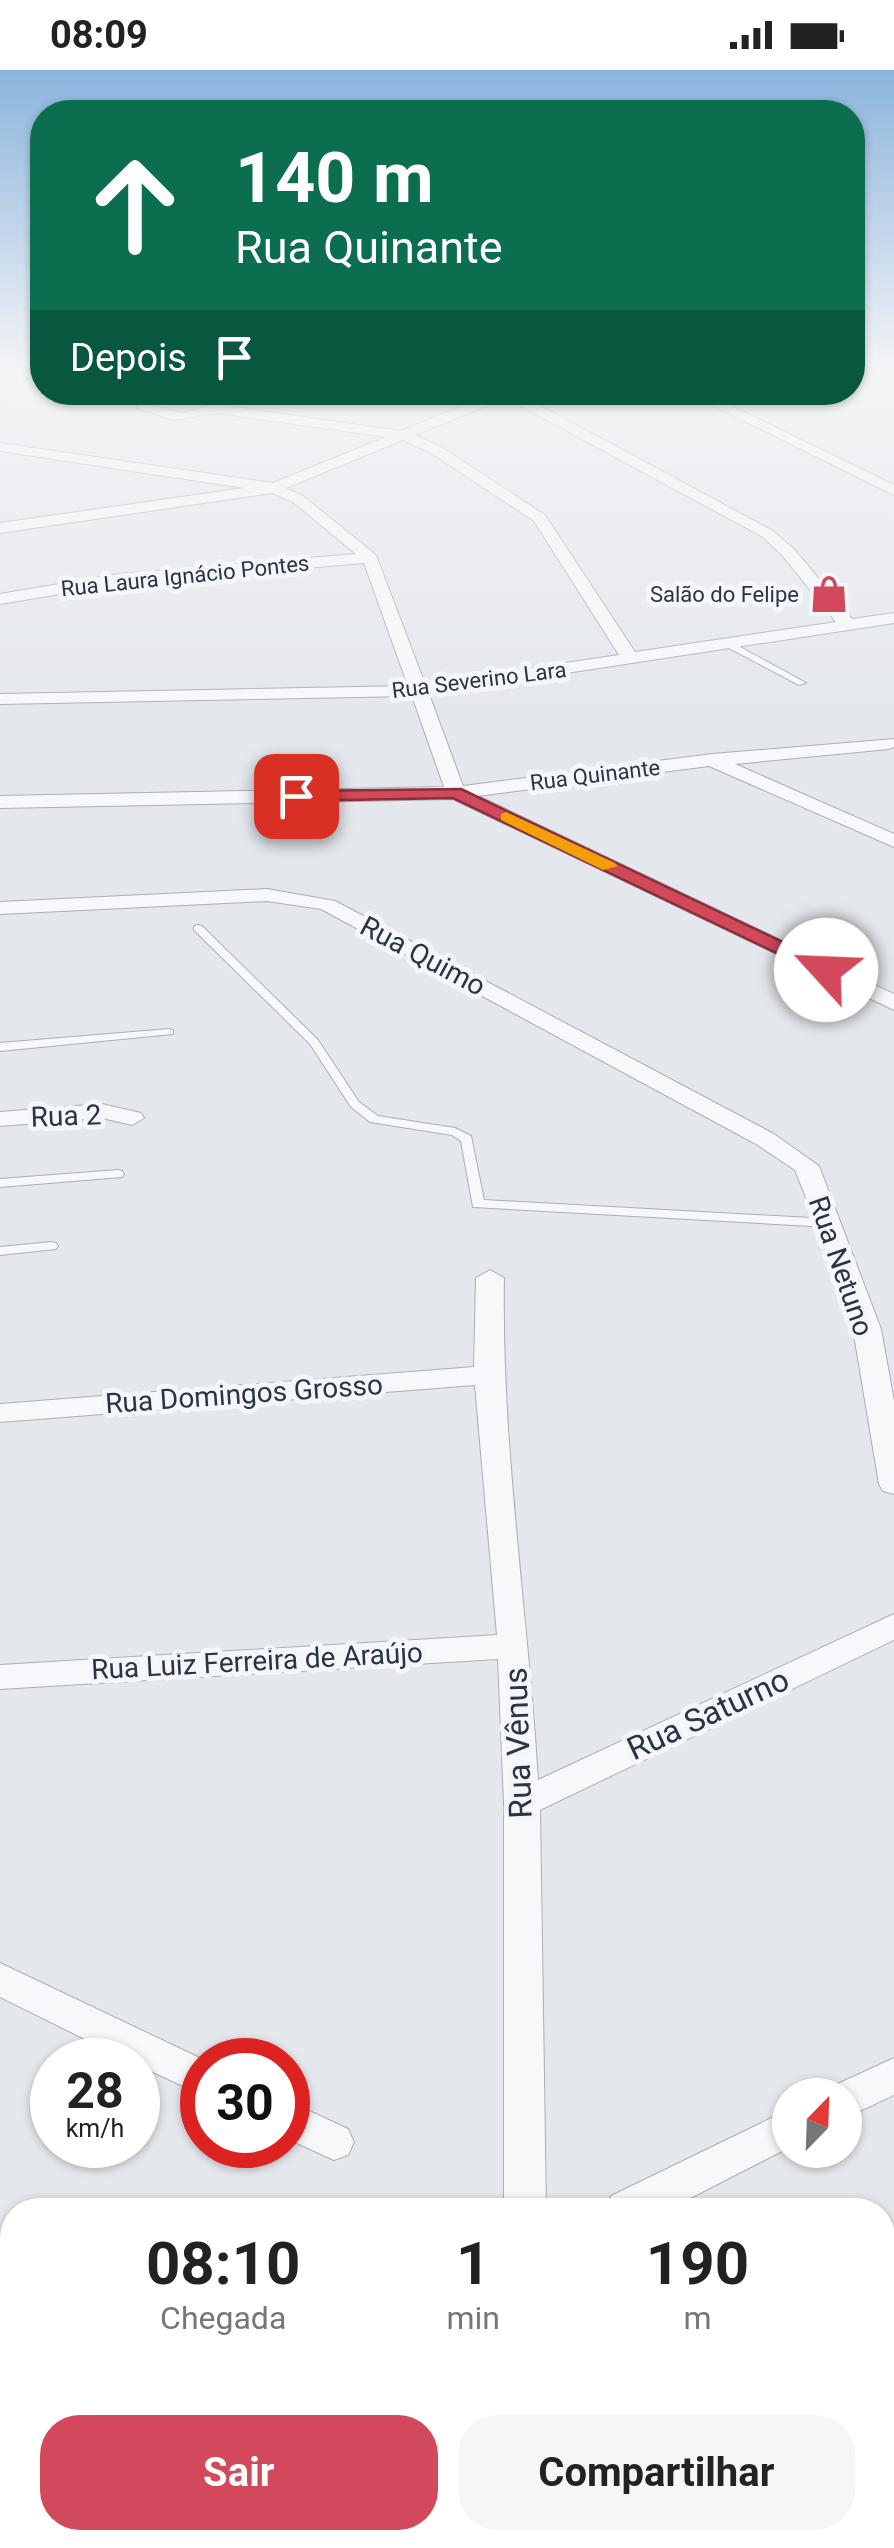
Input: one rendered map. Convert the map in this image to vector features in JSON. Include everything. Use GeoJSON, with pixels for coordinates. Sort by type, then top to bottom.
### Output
{"type":"FeatureCollection","features":[{"type":"Feature","properties":{"kind":"street"},"geometry":{"type":"LineString","coordinates":[[258,486],[298,499],[370,558],[456,793],[894,1003]]}},
{"type":"Feature","properties":{"kind":"street"},"geometry":{"type":"LineString","coordinates":[[0,528],[280,486]]}},
{"type":"Feature","properties":{"kind":"street"},"geometry":{"type":"LineString","coordinates":[[491,486],[540,518],[631,660]]}},
{"type":"Feature","properties":{"kind":"street"},"geometry":{"type":"LineString","coordinates":[[678,486],[768,534],[788,552],[848,625]]}},
{"type":"Feature","properties":{"kind":"street","name":"Rua Laura Ignácio Pontes"},"geometry":{"type":"LineString","coordinates":[[0,600],[119,579],[370,558]]}},
{"type":"Feature","properties":{"kind":"street","name":"Rua Severino Lara"},"geometry":{"type":"LineString","coordinates":[[0,699],[416,691],[894,618]]}},
{"type":"Feature","properties":{"kind":"street","name":"Rua Quinante"},"geometry":{"type":"LineString","coordinates":[[0,802],[456,793],[712,760],[889,743]]}},
{"type":"Feature","properties":{"kind":"street"},"geometry":{"type":"LineString","coordinates":[[712,760],[894,842]]}},
{"type":"Feature","properties":{"kind":"street","name":"Rua Quimo"},"geometry":{"type":"LineString","coordinates":[[5,905],[267,895],[328,905],[766,1139],[806,1166]]}},
{"type":"Feature","properties":{"kind":"street","name":"Rua 2"},"geometry":{"type":"LineString","coordinates":[[0,1118],[102,1111],[132,1118]]}},
{"type":"Feature","properties":{"kind":"street","name":"Rua Netuno"},"geometry":{"type":"LineString","coordinates":[[806,1166],[867,1329],[894,1484]]}},
{"type":"Feature","properties":{"kind":"street","name":"Rua Vênus"},"geometry":{"type":"LineString","coordinates":[[490,1278],[488,1375],[514,1646],[522,1802],[525,2198]]}},
{"type":"Feature","properties":{"kind":"street","name":"Rua Domingos Grosso"},"geometry":{"type":"LineString","coordinates":[[0,1413],[488,1375]]}},
{"type":"Feature","properties":{"kind":"street","name":"Rua Saturno"},"geometry":{"type":"LineString","coordinates":[[522,1802],[894,1626]]}},
{"type":"Feature","properties":{"kind":"street","name":"Rua Luiz Ferreira de Araújo"},"geometry":{"type":"LineString","coordinates":[[0,1677],[514,1646]]}},
{"type":"Feature","properties":{"kind":"street"},"geometry":{"type":"LineString","coordinates":[[0,1979],[180,2067]]}},
{"type":"Feature","properties":{"kind":"street"},"geometry":{"type":"LineString","coordinates":[[862,2091],[894,2075]]}},
{"type":"Feature","properties":{"kind":"street"},"geometry":{"type":"LineString","coordinates":[[310,2130],[334,2142]]}},
{"type":"Feature","properties":{"kind":"street"},"geometry":{"type":"LineString","coordinates":[[650,2198],[772,2136]]}},
{"type":"Feature","properties":{"kind":"lane"},"geometry":{"type":"LineString","coordinates":[[728,644],[802,683]]}},
{"type":"Feature","properties":{"kind":"lane"},"geometry":{"type":"LineString","coordinates":[[198,928],[314,1042],[355,1104],[374,1119],[454,1132],[467,1139],[478,1204],[828,1222]]}},
{"type":"Feature","properties":{"kind":"lane"},"geometry":{"type":"LineString","coordinates":[[0,1048],[169,1032]]}},
{"type":"Feature","properties":{"kind":"lane"},"geometry":{"type":"LineString","coordinates":[[0,1183],[118,1174]]}},
{"type":"Feature","properties":{"kind":"lane"},"geometry":{"type":"LineString","coordinates":[[0,1251],[51,1246]]}},
{"type":"Feature","properties":{"kind":"slow traffic"},"geometry":{"type":"LineString","coordinates":[[506,817],[609,866]]}},
{"type":"Feature","properties":{"kind":"place","name":"Salão do Felipe"},"geometry":{"type":"Point","coordinates":[829,594]}},
{"type":"Feature","properties":{"kind":"route"},"geometry":{"type":"LineString","coordinates":[[296,796],[456,793],[826,970]]}}]}
